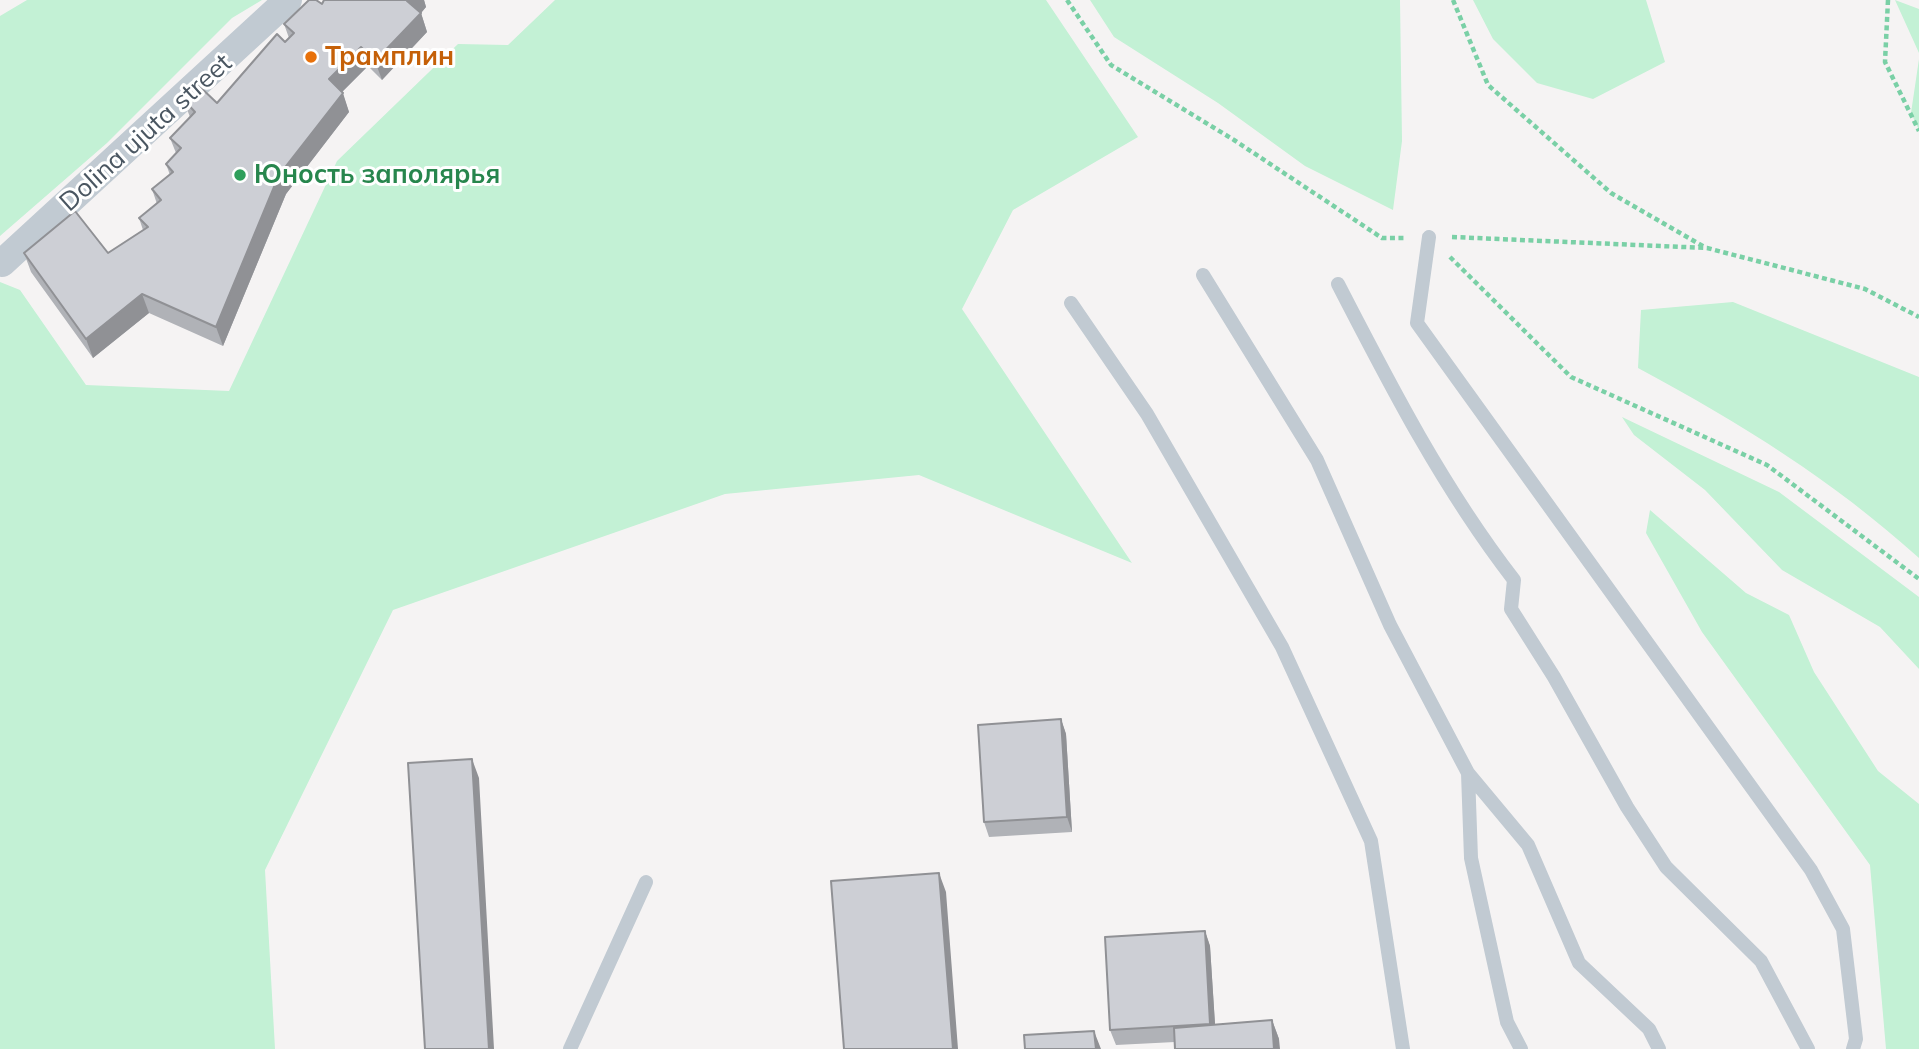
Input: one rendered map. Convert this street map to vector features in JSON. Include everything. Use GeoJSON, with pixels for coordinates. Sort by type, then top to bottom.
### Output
{"type":"FeatureCollection","features":[{"type":"Feature","properties":{"kind":"street","name":"Dolina ujuta street"},"geometry":{"type":"LineString","coordinates":[[2,263],[288,0]]}},
{"type":"Feature","properties":{"kind":"lane"},"geometry":{"type":"LineString","coordinates":[[1429,237],[1417,323],[1811,870],[1843,929],[1856,1039],[1853,1049]]}},
{"type":"Feature","properties":{"kind":"lane"},"geometry":{"type":"LineString","coordinates":[[1203,275],[1317,460],[1390,625],[1468,773],[1528,845],[1579,963],[1648,1029],[1659,1049]]}},
{"type":"Feature","properties":{"kind":"lane"},"geometry":{"type":"LineString","coordinates":[[1338,284],[1408,420],[1482,539],[1514,580],[1511,609],[1554,677],[1627,807],[1666,867],[1761,961],[1808,1049]]}},
{"type":"Feature","properties":{"kind":"lane"},"geometry":{"type":"LineString","coordinates":[[1071,303],[1147,414],[1282,647],[1371,841],[1403,1049]]}},
{"type":"Feature","properties":{"kind":"lane"},"geometry":{"type":"LineString","coordinates":[[1468,773],[1471,858],[1507,1021],[1521,1049]]}},
{"type":"Feature","properties":{"kind":"lane"},"geometry":{"type":"LineString","coordinates":[[570,1049],[646,882]]}},
{"type":"Feature","properties":{"kind":"path"},"geometry":{"type":"LineString","coordinates":[[1067,0],[1111,65],[1234,140],[1382,238],[1429,237],[1707,248],[1865,289],[1919,317]]}},
{"type":"Feature","properties":{"kind":"path"},"geometry":{"type":"LineString","coordinates":[[1453,0],[1488,85],[1611,193],[1707,248]]}},
{"type":"Feature","properties":{"kind":"path"},"geometry":{"type":"LineString","coordinates":[[1888,0],[1885,62],[1919,131]]}},
{"type":"Feature","properties":{"kind":"path"},"geometry":{"type":"LineString","coordinates":[[1429,237],[1571,377],[1767,465],[1919,579]]}},
{"type":"Feature","properties":{"kind":"green space"},"geometry":{"type":"Polygon","coordinates":[[[27,0],[262,0],[232,18],[107,143],[0,236],[0,16],[27,0]]]}},
{"type":"Feature","properties":{"kind":"green space"},"geometry":{"type":"Polygon","coordinates":[[[555,0],[1046,0],[1138,137],[1013,210],[962,309],[1132,563],[919,475],[725,494],[393,610],[265,870],[275,1049],[0,1049],[0,282],[20,290],[86,385],[229,391],[337,161],[458,44],[508,45],[555,0]]]}},
{"type":"Feature","properties":{"kind":"green space"},"geometry":{"type":"Polygon","coordinates":[[[1090,0],[1400,0],[1402,141],[1393,210],[1305,166],[1218,103],[1114,37],[1090,0]]]}},
{"type":"Feature","properties":{"kind":"green space"},"geometry":{"type":"Polygon","coordinates":[[[1473,0],[1646,0],[1665,62],[1593,99],[1537,83],[1493,39],[1473,0]]]}},
{"type":"Feature","properties":{"kind":"green space"},"geometry":{"type":"Polygon","coordinates":[[[1895,0],[1919,9],[1919,53],[1895,0]]]}},
{"type":"Feature","properties":{"kind":"green space"},"geometry":{"type":"Polygon","coordinates":[[[1919,59],[1919,130],[1911,113],[1919,59]]]}},
{"type":"Feature","properties":{"kind":"green space"},"geometry":{"type":"Polygon","coordinates":[[[1733,302],[1919,377],[1919,558],[1853,503],[1784,454],[1638,368],[1641,310],[1733,302]]]}},
{"type":"Feature","properties":{"kind":"green space"},"geometry":{"type":"Polygon","coordinates":[[[1622,417],[1779,492],[1919,597],[1919,669],[1880,627],[1782,570],[1705,490],[1634,435],[1622,417]]]}},
{"type":"Feature","properties":{"kind":"green space"},"geometry":{"type":"Polygon","coordinates":[[[1650,510],[1746,593],[1789,615],[1814,672],[1878,771],[1919,804],[1919,1049],[1886,1049],[1870,865],[1702,632],[1646,533],[1650,510]]]}},
{"type":"Feature","properties":{"kind":"building","name":"Юность заполярья"},"geometry":{"type":"Polygon","coordinates":[[[309,0],[322,4],[324,0],[408,0],[421,13],[375,61],[361,47],[329,79],[343,93],[279,175],[216,327],[142,294],[86,339],[24,253],[75,211],[108,253],[148,227],[139,218],[161,200],[152,189],[173,172],[166,164],[181,148],[170,138],[195,112],[183,99],[198,85],[217,103],[277,34],[285,42],[294,33],[284,24],[309,0]]]}},
{"type":"Feature","properties":{"kind":"building"},"geometry":{"type":"Polygon","coordinates":[[[1061,719],[1067,817],[984,822],[978,725],[1061,719]]]}},
{"type":"Feature","properties":{"kind":"building"},"geometry":{"type":"Polygon","coordinates":[[[472,759],[489,1049],[425,1049],[408,763],[472,759]]]}},
{"type":"Feature","properties":{"kind":"building"},"geometry":{"type":"Polygon","coordinates":[[[939,873],[953,1049],[844,1049],[831,881],[939,873]]]}},
{"type":"Feature","properties":{"kind":"building"},"geometry":{"type":"Polygon","coordinates":[[[1205,931],[1210,1024],[1110,1030],[1105,937],[1205,931]]]}},
{"type":"Feature","properties":{"kind":"building"},"geometry":{"type":"Polygon","coordinates":[[[1272,1020],[1274,1049],[1175,1049],[1174,1028],[1272,1020]]]}},
{"type":"Feature","properties":{"kind":"building"},"geometry":{"type":"Polygon","coordinates":[[[1094,1031],[1096,1049],[1025,1049],[1024,1035],[1094,1031]]]}},
{"type":"Feature","properties":{"kind":"place","name":"Трамплин"},"geometry":{"type":"Point","coordinates":[311,57]}},
{"type":"Feature","properties":{"kind":"place","name":"Юность заполярья"},"geometry":{"type":"Point","coordinates":[240,175]}}]}
